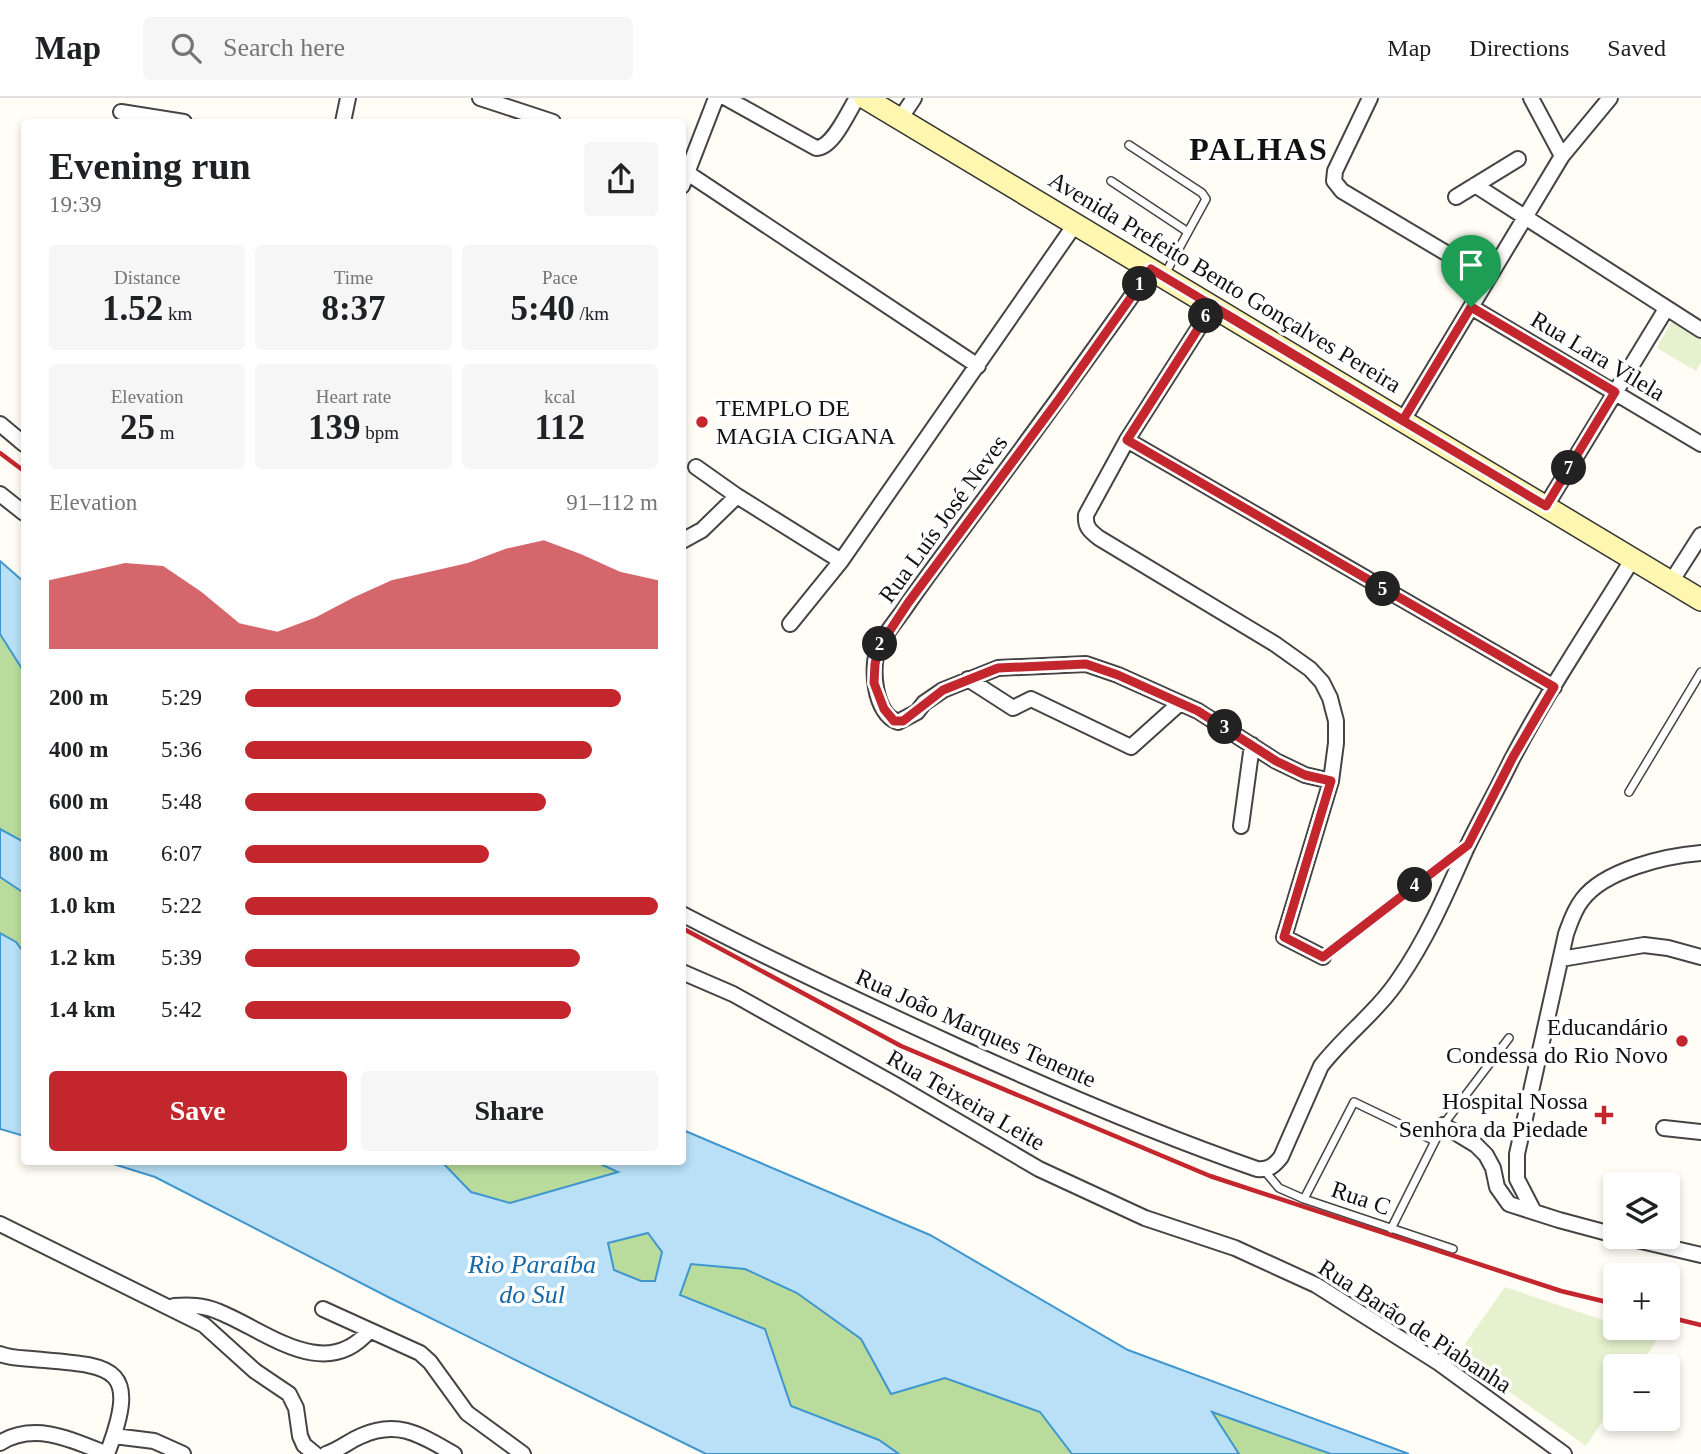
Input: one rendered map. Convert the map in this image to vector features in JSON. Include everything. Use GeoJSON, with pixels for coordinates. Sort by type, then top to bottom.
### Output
{"type":"FeatureCollection","features":[{"type":"Feature","properties":{"kind":"street"},"geometry":{"type":"LineString","coordinates":[[344,119],[348,98]]}},
{"type":"Feature","properties":{"kind":"street"},"geometry":{"type":"LineString","coordinates":[[480,98],[544,119]]}},
{"type":"Feature","properties":{"kind":"street"},"geometry":{"type":"LineString","coordinates":[[716,98],[686,180],[978,366]]}},
{"type":"Feature","properties":{"kind":"street"},"geometry":{"type":"LineString","coordinates":[[726,98],[816,148],[830,143],[857,98]]}},
{"type":"Feature","properties":{"kind":"street","name":"Avenida Prefeito Bento Gonçalves Pereira"},"geometry":{"type":"LineString","coordinates":[[865,98],[1701,600]]}},
{"type":"Feature","properties":{"kind":"street"},"geometry":{"type":"LineString","coordinates":[[900,119],[914,98]]}},
{"type":"Feature","properties":{"kind":"street"},"geometry":{"type":"LineString","coordinates":[[1370,98],[1335,171],[1334,181],[1342,191],[1488,278]]}},
{"type":"Feature","properties":{"kind":"street"},"geometry":{"type":"LineString","coordinates":[[1531,98],[1562,156]]}},
{"type":"Feature","properties":{"kind":"street"},"geometry":{"type":"LineString","coordinates":[[1403,420],[1562,156],[1610,98]]}},
{"type":"Feature","properties":{"kind":"street"},"geometry":{"type":"LineString","coordinates":[[121,112],[165,119]]}},
{"type":"Feature","properties":{"kind":"street"},"geometry":{"type":"LineString","coordinates":[[1456,197],[1518,159]]}},
{"type":"Feature","properties":{"kind":"street"},"geometry":{"type":"LineString","coordinates":[[1475,185],[1701,330]]}},
{"type":"Feature","properties":{"kind":"street"},"geometry":{"type":"LineString","coordinates":[[790,624],[841,561],[1076,223]]}},
{"type":"Feature","properties":{"kind":"street","name":"Rua Luís José Neves"},"geometry":{"type":"LineString","coordinates":[[1157,273],[1059,399],[916,592],[879,647],[874,683],[884,709],[894,721],[903,721],[943,690],[998,668],[1086,664],[1118,675],[1198,711],[1290,768],[1331,781]]}},
{"type":"Feature","properties":{"kind":"street"},"geometry":{"type":"LineString","coordinates":[[1212,307],[1127,440],[1086,515],[1087,528],[1099,538],[1275,644],[1310,669],[1322,682],[1334,711],[1336,743],[1331,781],[1284,937],[1323,957]]}},
{"type":"Feature","properties":{"kind":"street","name":"Rua Lara Vilela"},"geometry":{"type":"LineString","coordinates":[[1471,307],[1701,444]]}},
{"type":"Feature","properties":{"kind":"street"},"geometry":{"type":"LineString","coordinates":[[1546,506],[1666,309]]}},
{"type":"Feature","properties":{"kind":"street"},"geometry":{"type":"LineString","coordinates":[[0,424],[21,442]]}},
{"type":"Feature","properties":{"kind":"street"},"geometry":{"type":"LineString","coordinates":[[1127,440],[1554,687]]}},
{"type":"Feature","properties":{"kind":"street"},"geometry":{"type":"LineString","coordinates":[[696,467],[841,561]]}},
{"type":"Feature","properties":{"kind":"street"},"geometry":{"type":"LineString","coordinates":[[0,494],[21,511]]}},
{"type":"Feature","properties":{"kind":"street"},"geometry":{"type":"LineString","coordinates":[[686,539],[702,530],[737,496]]}},
{"type":"Feature","properties":{"kind":"street"},"geometry":{"type":"LineString","coordinates":[[1671,582],[1701,535]]}},
{"type":"Feature","properties":{"kind":"street"},"geometry":{"type":"LineString","coordinates":[[1260,1169],[1273,1167],[1281,1157],[1321,1066],[1369,1017],[1397,983],[1419,948],[1513,757],[1632,560]]}},
{"type":"Feature","properties":{"kind":"street"},"geometry":{"type":"LineString","coordinates":[[968,679],[1013,708],[1031,698],[1131,747],[1180,703]]}},
{"type":"Feature","properties":{"kind":"street"},"geometry":{"type":"LineString","coordinates":[[1241,826],[1252,745]]}},
{"type":"Feature","properties":{"kind":"street"},"geometry":{"type":"LineString","coordinates":[[1533,1210],[1517,1179],[1517,1154],[1571,918],[1587,894],[1616,875],[1642,864],[1701,853]]}},
{"type":"Feature","properties":{"kind":"street","name":"Rua João Marques Tenente"},"geometry":{"type":"LineString","coordinates":[[686,916],[865,1003],[1020,1074],[1141,1126],[1260,1169]]}},
{"type":"Feature","properties":{"kind":"street"},"geometry":{"type":"LineString","coordinates":[[1560,960],[1644,945],[1701,957]]}},
{"type":"Feature","properties":{"kind":"street","name":"Rua Teixeira Leite"},"geometry":{"type":"LineString","coordinates":[[686,974],[733,994],[1039,1169],[1145,1218],[1235,1248]]}},
{"type":"Feature","properties":{"kind":"street"},"geometry":{"type":"LineString","coordinates":[[1443,1125],[1476,1145],[1486,1155],[1493,1168],[1497,1188],[1505,1200],[1515,1207],[1603,1232]]}},
{"type":"Feature","properties":{"kind":"street"},"geometry":{"type":"LineString","coordinates":[[1664,1128],[1701,1132]]}},
{"type":"Feature","properties":{"kind":"street"},"geometry":{"type":"LineString","coordinates":[[0,1224],[204,1325],[255,1371],[289,1394],[296,1408],[300,1436],[309,1451],[315,1454]]}},
{"type":"Feature","properties":{"kind":"street","name":"Rua Barão de Piabanha"},"geometry":{"type":"LineString","coordinates":[[1235,1248],[1315,1285],[1373,1320],[1439,1363],[1563,1454]]}},
{"type":"Feature","properties":{"kind":"street"},"geometry":{"type":"LineString","coordinates":[[1675,1249],[1701,1255]]}},
{"type":"Feature","properties":{"kind":"street"},"geometry":{"type":"LineString","coordinates":[[169,1306],[201,1306],[215,1310],[282,1343],[314,1354],[339,1352],[349,1348],[369,1331]]}},
{"type":"Feature","properties":{"kind":"street"},"geometry":{"type":"LineString","coordinates":[[323,1310],[419,1353],[429,1362],[467,1413],[523,1454]]}},
{"type":"Feature","properties":{"kind":"street"},"geometry":{"type":"LineString","coordinates":[[0,1354],[90,1364],[115,1376],[121,1386],[120,1408],[107,1454],[50,1434],[28,1432],[0,1443]]}},
{"type":"Feature","properties":{"kind":"street"},"geometry":{"type":"LineString","coordinates":[[327,1454],[363,1434],[396,1430],[412,1431],[426,1436],[454,1454]]}},
{"type":"Feature","properties":{"kind":"street"},"geometry":{"type":"LineString","coordinates":[[114,1436],[154,1441],[183,1454]]}},
{"type":"Feature","properties":{"kind":"lane"},"geometry":{"type":"LineString","coordinates":[[1129,145],[1205,196],[1206,203],[1188,233],[1157,273]]}},
{"type":"Feature","properties":{"kind":"lane"},"geometry":{"type":"LineString","coordinates":[[1111,181],[1188,233]]}},
{"type":"Feature","properties":{"kind":"lane"},"geometry":{"type":"LineString","coordinates":[[1629,792],[1701,672]]}},
{"type":"Feature","properties":{"kind":"lane"},"geometry":{"type":"LineString","coordinates":[[1323,957],[1468,845]]}},
{"type":"Feature","properties":{"kind":"lane"},"geometry":{"type":"LineString","coordinates":[[1391,1229],[1443,1125],[1509,1038]]}},
{"type":"Feature","properties":{"kind":"lane"},"geometry":{"type":"LineString","coordinates":[[1304,1199],[1354,1102],[1435,1141]]}},
{"type":"Feature","properties":{"kind":"lane","name":"Rua C"},"geometry":{"type":"LineString","coordinates":[[1260,1169],[1279,1188],[1304,1199],[1453,1250]]}},
{"type":"Feature","properties":{"kind":"green space"},"geometry":{"type":"Polygon","coordinates":[[[1672,321],[1701,339],[1701,362],[1696,371],[1657,348],[1672,321]]]}},
{"type":"Feature","properties":{"kind":"green space"},"geometry":{"type":"Polygon","coordinates":[[[0,634],[21,667],[21,840],[0,829],[0,634]]]}},
{"type":"Feature","properties":{"kind":"green space"},"geometry":{"type":"Polygon","coordinates":[[[0,877],[21,891],[21,949],[16,942],[0,933],[0,877]]]}},
{"type":"Feature","properties":{"kind":"green space"},"geometry":{"type":"Polygon","coordinates":[[[445,1165],[603,1165],[619,1172],[510,1203],[471,1192],[445,1165]]]}},
{"type":"Feature","properties":{"kind":"green space"},"geometry":{"type":"Polygon","coordinates":[[[648,1233],[662,1251],[655,1281],[642,1281],[614,1270],[607,1242],[648,1233]]]}},
{"type":"Feature","properties":{"kind":"green space"},"geometry":{"type":"Polygon","coordinates":[[[691,1264],[745,1269],[797,1293],[861,1339],[891,1394],[945,1378],[1040,1412],[1072,1454],[899,1454],[879,1440],[791,1406],[764,1329],[680,1295],[691,1264]]]}},
{"type":"Feature","properties":{"kind":"green space"},"geometry":{"type":"Polygon","coordinates":[[[1505,1287],[1603,1320],[1603,1340],[1657,1340],[1648,1354],[1603,1354],[1603,1420],[1586,1446],[1457,1355],[1505,1287]]]}},
{"type":"Feature","properties":{"kind":"green space"},"geometry":{"type":"Polygon","coordinates":[[[1211,1412],[1331,1454],[1239,1454],[1211,1412]]]}},
{"type":"Feature","properties":{"kind":"water"},"geometry":{"type":"Polygon","coordinates":[[[0,561],[21,579],[21,667],[0,634],[0,561]]]}},
{"type":"Feature","properties":{"kind":"water"},"geometry":{"type":"Polygon","coordinates":[[[0,829],[21,840],[21,891],[0,877],[0,829]]]}},
{"type":"Feature","properties":{"kind":"water"},"geometry":{"type":"Polygon","coordinates":[[[0,933],[16,942],[21,949],[21,1135],[0,1129],[0,933]]]}},
{"type":"Feature","properties":{"kind":"water","name":"Rio Paraíba do Sul"},"geometry":{"type":"Polygon","coordinates":[[[686,1131],[930,1235],[1128,1350],[1409,1454],[1331,1454],[1212,1412],[1239,1454],[1072,1454],[1040,1412],[945,1378],[891,1394],[861,1339],[797,1293],[745,1269],[691,1264],[680,1295],[765,1329],[791,1406],[879,1440],[899,1454],[706,1454],[392,1299],[155,1177],[117,1165],[445,1165],[471,1192],[510,1203],[618,1172],[603,1165],[686,1165],[686,1131]],[[648,1233],[608,1243],[614,1270],[641,1281],[655,1281],[662,1252],[648,1233]]]}},
{"type":"Feature","properties":{"kind":"railway"},"geometry":{"type":"LineString","coordinates":[[0,453],[21,469]]}},
{"type":"Feature","properties":{"kind":"railway"},"geometry":{"type":"LineString","coordinates":[[686,930],[901,1046],[1210,1176],[1561,1291],[1603,1301]]}},
{"type":"Feature","properties":{"kind":"railway"},"geometry":{"type":"LineString","coordinates":[[1680,1320],[1701,1325]]}},
{"type":"Feature","properties":{"kind":"place","name":"TEMPLO DE MAGIA CIGANA"},"geometry":{"type":"Point","coordinates":[702,422]}},
{"type":"Feature","properties":{"kind":"place","name":"Educandário Condessa do Rio Novo"},"geometry":{"type":"Point","coordinates":[1682,1041]}},
{"type":"Feature","properties":{"kind":"place","name":"Hospital Nossa Senhora da Piedade"},"geometry":{"type":"Point","coordinates":[1604,1115]}},
{"type":"Feature","properties":{"kind":"district","name":"PALHAS"},"geometry":{"type":"Point","coordinates":[1259,149]}},
{"type":"Feature","properties":{"kind":"route"},"geometry":{"type":"LineString","coordinates":[[1151,269],[1403,420],[1471,307],[1615,392],[1546,506],[1212,307],[1127,440],[1554,687],[1513,757],[1468,845],[1323,957],[1284,937],[1331,781],[1305,775],[1276,761],[1198,711],[1118,675],[1086,664],[998,668],[943,690],[903,721],[894,721],[889,717],[874,683],[879,647],[908,603],[1151,269]]}}]}
